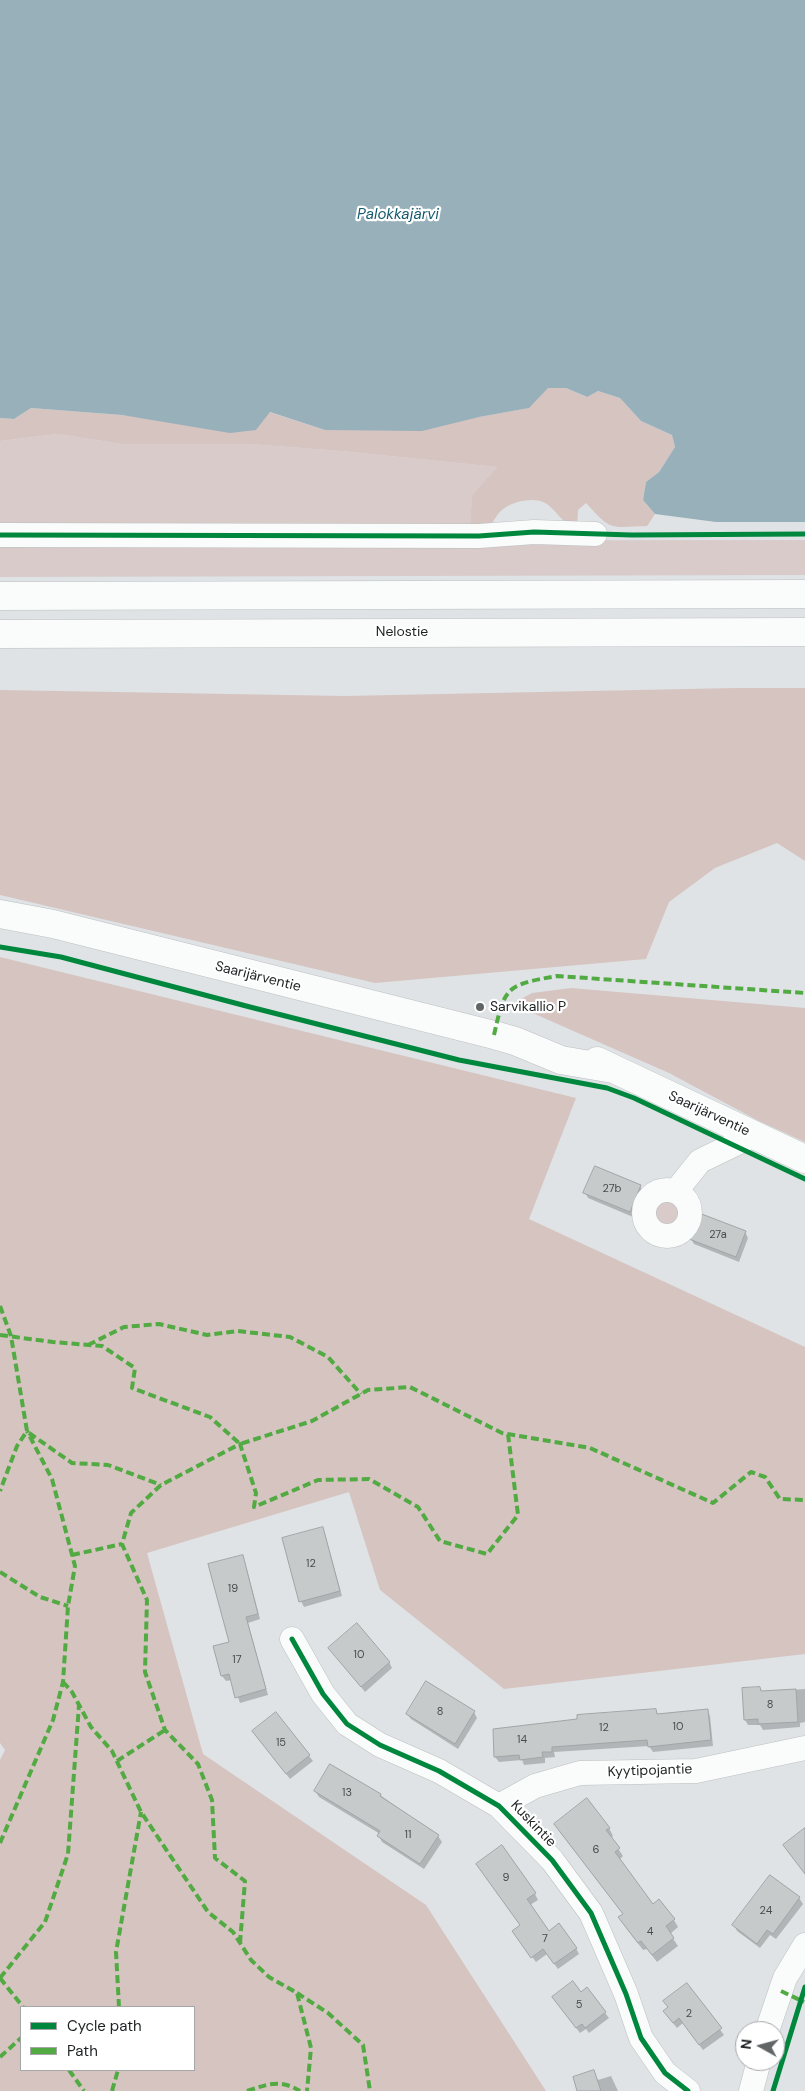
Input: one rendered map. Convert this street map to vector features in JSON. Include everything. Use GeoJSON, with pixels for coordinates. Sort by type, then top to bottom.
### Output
{"type":"FeatureCollection","features":[{"type":"Feature","properties":{"kind":"main road"},"geometry":{"type":"LineString","coordinates":[[0,596],[805,594]]}},
{"type":"Feature","properties":{"kind":"main road","name":"Nelostie"},"geometry":{"type":"LineString","coordinates":[[0,634],[805,632]]}},
{"type":"Feature","properties":{"kind":"main road","name":"Saarijärventie"},"geometry":{"type":"LineString","coordinates":[[0,914],[53,924],[515,1041],[561,1060],[613,1069],[805,1159]]}},
{"type":"Feature","properties":{"kind":"street"},"geometry":{"type":"LineString","coordinates":[[0,535],[479,536],[534,532],[595,534]]}},
{"type":"Feature","properties":{"kind":"street"},"geometry":{"type":"LineString","coordinates":[[676,1191],[700,1160],[754,1135]]}},
{"type":"Feature","properties":{"kind":"street","name":"Kuskintie"},"geometry":{"type":"LineString","coordinates":[[292,1639],[323,1694],[347,1724],[380,1745],[439,1771],[499,1806],[552,1860],[591,1913],[626,1994],[641,2038],[665,2073],[688,2091]]}},
{"type":"Feature","properties":{"kind":"street","name":"Kyytipojantie"},"geometry":{"type":"LineString","coordinates":[[499,1806],[535,1786],[580,1773],[696,1770],[805,1748]]}},
{"type":"Feature","properties":{"kind":"street"},"geometry":{"type":"LineString","coordinates":[[770,2021],[785,1978],[805,1945]]}},
{"type":"Feature","properties":{"kind":"street"},"geometry":{"type":"LineString","coordinates":[[751,2091],[756,2071]]}},
{"type":"Feature","properties":{"kind":"shaded area"},"geometry":{"type":"Polygon","coordinates":[[[547,388],[566,388],[586,397],[598,391],[620,398],[641,421],[672,435],[675,447],[659,472],[646,482],[643,500],[655,514],[647,526],[612,526],[601,519],[586,503],[578,510],[577,528],[564,521],[547,504],[537,500],[518,502],[506,507],[490,526],[470,524],[472,495],[497,467],[250,444],[122,444],[58,434],[0,441],[0,418],[14,419],[31,408],[122,415],[256,430],[269,412],[325,430],[479,417],[528,408],[547,388]]]}},
{"type":"Feature","properties":{"kind":"shaded area"},"geometry":{"type":"Polygon","coordinates":[[[58,434],[122,444],[250,444],[497,467],[472,495],[470,529],[0,528],[0,441],[58,434]]]}},
{"type":"Feature","properties":{"kind":"shaded area"},"geometry":{"type":"Polygon","coordinates":[[[805,540],[805,575],[0,577],[0,541],[805,540]]]}},
{"type":"Feature","properties":{"kind":"shaded area"},"geometry":{"type":"Polygon","coordinates":[[[805,688],[805,861],[777,843],[715,868],[669,902],[646,959],[375,983],[0,895],[0,690],[344,696],[805,688]]]}},
{"type":"Feature","properties":{"kind":"shaded area"},"geometry":{"type":"Polygon","coordinates":[[[0,957],[576,1098],[529,1219],[805,1347],[805,1654],[504,1689],[380,1590],[349,1492],[147,1553],[203,1754],[426,1905],[546,2091],[0,2091],[0,1760],[5,1750],[0,1743],[0,957]]]}},
{"type":"Feature","properties":{"kind":"shaded area"},"geometry":{"type":"Polygon","coordinates":[[[571,988],[805,1008],[805,1142],[759,1121],[669,1073],[512,1004],[532,993],[571,988]]]}},
{"type":"Feature","properties":{"kind":"shaded area"},"geometry":{"type":"Polygon","coordinates":[[[668,1197],[678,1202],[683,1212],[678,1222],[668,1227],[658,1222],[653,1212],[658,1202],[668,1197]]]}},
{"type":"Feature","properties":{"kind":"water","name":"Palokkajärvi"},"geometry":{"type":"Polygon","coordinates":[[[0,0],[805,0],[805,522],[716,522],[655,514],[643,500],[646,482],[659,472],[675,447],[672,435],[641,421],[620,398],[598,391],[587,397],[566,388],[548,388],[529,408],[479,417],[422,431],[325,430],[270,412],[256,430],[230,433],[122,415],[31,408],[14,419],[0,418],[0,0]]]}},
{"type":"Feature","properties":{"kind":"building"},"geometry":{"type":"Polygon","coordinates":[[[595,1166],[641,1185],[630,1212],[583,1193],[595,1166]]]}},
{"type":"Feature","properties":{"kind":"building"},"geometry":{"type":"Polygon","coordinates":[[[699,1213],[746,1231],[736,1257],[689,1239],[699,1213]]]}},
{"type":"Feature","properties":{"kind":"building"},"geometry":{"type":"Polygon","coordinates":[[[323,1527],[340,1591],[299,1602],[282,1538],[323,1527]]]}},
{"type":"Feature","properties":{"kind":"building"},"geometry":{"type":"Polygon","coordinates":[[[243,1555],[258,1614],[246,1617],[266,1689],[235,1698],[229,1674],[221,1676],[213,1646],[229,1642],[208,1564],[243,1555]]]}},
{"type":"Feature","properties":{"kind":"building"},"geometry":{"type":"Polygon","coordinates":[[[357,1623],[390,1662],[361,1687],[328,1648],[357,1623]]]}},
{"type":"Feature","properties":{"kind":"building"},"geometry":{"type":"Polygon","coordinates":[[[426,1681],[475,1711],[455,1744],[406,1714],[426,1681]]]}},
{"type":"Feature","properties":{"kind":"building"},"geometry":{"type":"Polygon","coordinates":[[[760,1687],[761,1691],[796,1689],[798,1722],[758,1724],[758,1719],[744,1720],[742,1688],[760,1687]]]}},
{"type":"Feature","properties":{"kind":"building"},"geometry":{"type":"Polygon","coordinates":[[[656,1709],[657,1714],[708,1709],[711,1740],[648,1747],[647,1740],[552,1747],[552,1752],[542,1752],[543,1757],[520,1760],[519,1755],[494,1757],[493,1729],[577,1719],[577,1715],[656,1709]]]}},
{"type":"Feature","properties":{"kind":"building"},"geometry":{"type":"Polygon","coordinates":[[[276,1712],[310,1755],[286,1774],[252,1731],[276,1712]]]}},
{"type":"Feature","properties":{"kind":"building"},"geometry":{"type":"Polygon","coordinates":[[[330,1764],[381,1794],[380,1796],[439,1835],[420,1864],[377,1836],[380,1831],[314,1791],[330,1764]]]}},
{"type":"Feature","properties":{"kind":"building"},"geometry":{"type":"Polygon","coordinates":[[[587,1798],[610,1828],[606,1830],[620,1848],[615,1852],[653,1904],[659,1899],[675,1919],[666,1926],[674,1938],[652,1955],[641,1941],[638,1943],[618,1917],[623,1914],[554,1824],[587,1798]]]}},
{"type":"Feature","properties":{"kind":"building"},"geometry":{"type":"Polygon","coordinates":[[[805,1828],[805,1874],[783,1845],[805,1828]]]}},
{"type":"Feature","properties":{"kind":"building"},"geometry":{"type":"Polygon","coordinates":[[[502,1845],[536,1893],[527,1899],[549,1931],[559,1923],[577,1948],[554,1964],[543,1949],[531,1958],[512,1931],[520,1925],[476,1864],[502,1845]]]}},
{"type":"Feature","properties":{"kind":"building"},"geometry":{"type":"Polygon","coordinates":[[[770,1875],[800,1897],[773,1934],[767,1930],[757,1944],[732,1925],[770,1875]]]}},
{"type":"Feature","properties":{"kind":"building"},"geometry":{"type":"Polygon","coordinates":[[[573,1981],[581,1992],[587,1987],[606,2012],[585,2028],[582,2024],[576,2028],[552,1997],[573,1981]]]}},
{"type":"Feature","properties":{"kind":"building"},"geometry":{"type":"Polygon","coordinates":[[[687,1983],[722,2028],[699,2045],[679,2018],[673,2023],[663,2011],[668,2007],[663,2001],[687,1983]]]}},
{"type":"Feature","properties":{"kind":"building"},"geometry":{"type":"Polygon","coordinates":[[[594,2070],[601,2091],[577,2091],[573,2077],[594,2070]]]}},
{"type":"Feature","properties":{"kind":"marked path"},"geometry":{"type":"LineString","coordinates":[[494,1035],[501,1006],[511,990],[527,982],[557,976],[805,993]]}},
{"type":"Feature","properties":{"kind":"marked path"},"geometry":{"type":"LineString","coordinates":[[0,1306],[11,1336],[27,1431],[17,1446],[0,1491]]}},
{"type":"Feature","properties":{"kind":"marked path"},"geometry":{"type":"LineString","coordinates":[[88,1345],[124,1327],[159,1324],[207,1335],[238,1331],[290,1337],[328,1357],[361,1394]]}},
{"type":"Feature","properties":{"kind":"marked path"},"geometry":{"type":"LineString","coordinates":[[0,1335],[102,1346],[135,1368],[132,1388],[210,1417],[240,1444],[312,1421],[368,1390],[410,1387],[502,1433],[590,1448],[713,1503],[751,1472],[765,1477],[780,1499],[805,1500]]}},
{"type":"Feature","properties":{"kind":"marked path"},"geometry":{"type":"LineString","coordinates":[[0,1843],[53,1720],[63,1682],[68,1606],[75,1566],[52,1479],[27,1431]]}},
{"type":"Feature","properties":{"kind":"marked path"},"geometry":{"type":"LineString","coordinates":[[29,1433],[72,1463],[108,1465],[161,1485]]}},
{"type":"Feature","properties":{"kind":"marked path"},"geometry":{"type":"LineString","coordinates":[[240,1943],[245,1881],[215,1858],[212,1800],[198,1764],[165,1730],[145,1672],[147,1600],[122,1544],[131,1513],[161,1485],[240,1444],[256,1493],[254,1507],[318,1480],[369,1479],[418,1507],[440,1541],[487,1554],[518,1515],[508,1434]]}},
{"type":"Feature","properties":{"kind":"marked path"},"geometry":{"type":"LineString","coordinates":[[72,1555],[122,1544]]}},
{"type":"Feature","properties":{"kind":"marked path"},"geometry":{"type":"LineString","coordinates":[[0,1572],[40,1597],[68,1606]]}},
{"type":"Feature","properties":{"kind":"marked path"},"geometry":{"type":"LineString","coordinates":[[63,1682],[72,1692],[91,1727],[112,1751],[141,1812],[208,1912],[233,1932],[251,1960],[269,1977],[297,1993],[311,2048],[307,2091]]}},
{"type":"Feature","properties":{"kind":"marked path"},"geometry":{"type":"LineString","coordinates":[[0,1978],[45,1922],[68,1854],[79,1705]]}},
{"type":"Feature","properties":{"kind":"marked path"},"geometry":{"type":"LineString","coordinates":[[117,1761],[165,1730]]}},
{"type":"Feature","properties":{"kind":"marked path"},"geometry":{"type":"LineString","coordinates":[[119,2006],[116,1952],[141,1812]]}},
{"type":"Feature","properties":{"kind":"marked path"},"geometry":{"type":"LineString","coordinates":[[0,1978],[22,2006]]}},
{"type":"Feature","properties":{"kind":"marked path"},"geometry":{"type":"LineString","coordinates":[[781,1991],[804,2002]]}},
{"type":"Feature","properties":{"kind":"marked path"},"geometry":{"type":"LineString","coordinates":[[297,1993],[328,2013],[363,2045],[370,2091]]}},
{"type":"Feature","properties":{"kind":"marked path"},"geometry":{"type":"LineString","coordinates":[[0,2057],[20,2039]]}},
{"type":"Feature","properties":{"kind":"marked path"},"geometry":{"type":"LineString","coordinates":[[70,2071],[84,2091]]}},
{"type":"Feature","properties":{"kind":"marked path"},"geometry":{"type":"LineString","coordinates":[[112,2091],[118,2071]]}},
{"type":"Feature","properties":{"kind":"marked path"},"geometry":{"type":"LineString","coordinates":[[247,2091],[274,2084],[286,2085],[300,2091]]}},
{"type":"Feature","properties":{"kind":"cycle path"},"geometry":{"type":"LineString","coordinates":[[0,535],[479,536],[534,532],[632,535],[805,534]]}},
{"type":"Feature","properties":{"kind":"cycle path"},"geometry":{"type":"LineString","coordinates":[[0,947],[61,957],[459,1060],[607,1088],[634,1098],[805,1179]]}},
{"type":"Feature","properties":{"kind":"cycle path"},"geometry":{"type":"LineString","coordinates":[[292,1639],[323,1694],[347,1724],[380,1745],[439,1771],[499,1806],[552,1860],[591,1913],[626,1994],[641,2038],[665,2073],[688,2091]]}},
{"type":"Feature","properties":{"kind":"cycle path"},"geometry":{"type":"LineString","coordinates":[[773,2091],[805,1987]]}},
{"type":"Feature","properties":{"kind":"place","name":"Sarvikallio P"},"geometry":{"type":"Point","coordinates":[480,1007]}}]}
